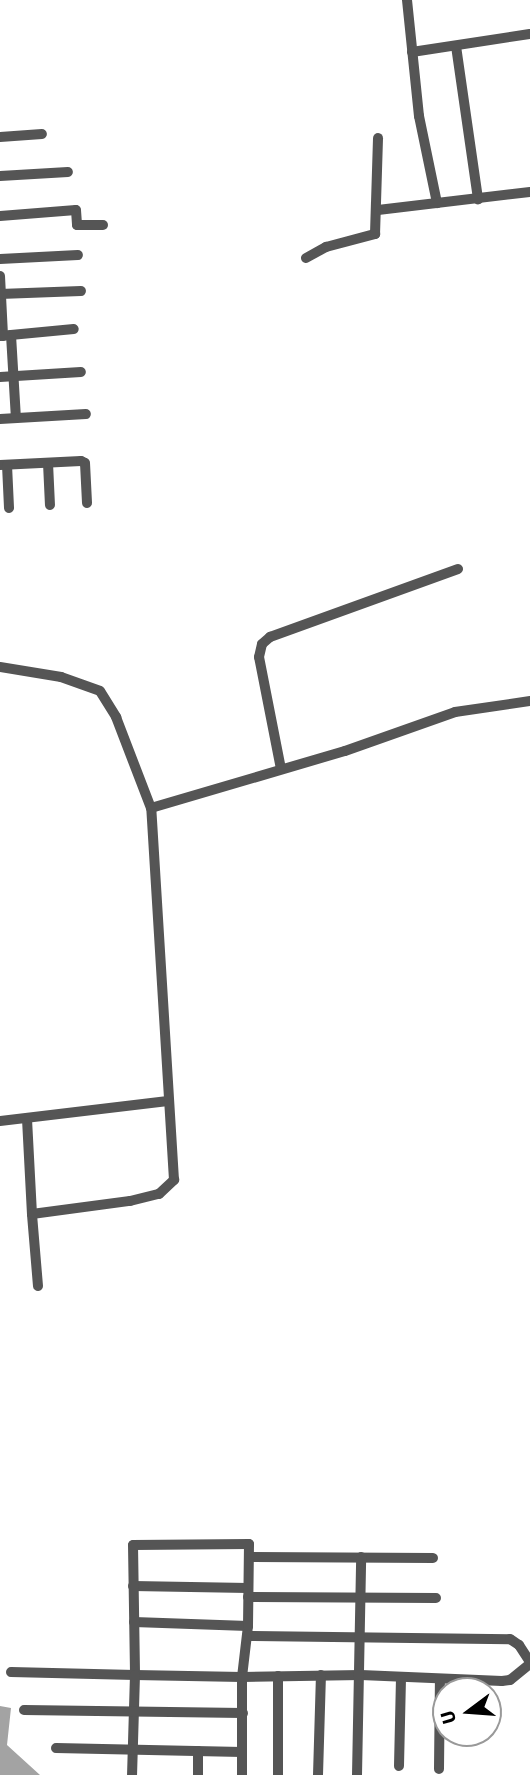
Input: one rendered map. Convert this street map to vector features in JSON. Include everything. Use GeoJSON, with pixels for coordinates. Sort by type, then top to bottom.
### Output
{"type":"FeatureCollection","features":[{"type":"Feature","properties":{"kind":"street"},"geometry":{"type":"LineString","coordinates":[[407,0],[419,116],[438,204]]}},
{"type":"Feature","properties":{"kind":"street"},"geometry":{"type":"LineString","coordinates":[[412,52],[530,34]]}},
{"type":"Feature","properties":{"kind":"street"},"geometry":{"type":"LineString","coordinates":[[456,46],[478,199]]}},
{"type":"Feature","properties":{"kind":"street"},"geometry":{"type":"LineString","coordinates":[[0,137],[41,134]]}},
{"type":"Feature","properties":{"kind":"street"},"geometry":{"type":"LineString","coordinates":[[306,258],[335,244],[373,236],[378,226],[378,138]]}},
{"type":"Feature","properties":{"kind":"street"},"geometry":{"type":"LineString","coordinates":[[0,176],[68,172]]}},
{"type":"Feature","properties":{"kind":"street"},"geometry":{"type":"LineString","coordinates":[[378,209],[530,192]]}},
{"type":"Feature","properties":{"kind":"street"},"geometry":{"type":"LineString","coordinates":[[0,216],[76,209],[77,225],[103,225]]}},
{"type":"Feature","properties":{"kind":"street"},"geometry":{"type":"LineString","coordinates":[[0,259],[78,255]]}},
{"type":"Feature","properties":{"kind":"street"},"geometry":{"type":"LineString","coordinates":[[0,276],[5,336],[14,376],[16,418]]}},
{"type":"Feature","properties":{"kind":"street"},"geometry":{"type":"LineString","coordinates":[[0,294],[81,290]]}},
{"type":"Feature","properties":{"kind":"street"},"geometry":{"type":"LineString","coordinates":[[5,336],[74,329]]}},
{"type":"Feature","properties":{"kind":"street"},"geometry":{"type":"LineString","coordinates":[[0,377],[81,372]]}},
{"type":"Feature","properties":{"kind":"street"},"geometry":{"type":"LineString","coordinates":[[0,419],[86,414]]}},
{"type":"Feature","properties":{"kind":"street"},"geometry":{"type":"LineString","coordinates":[[48,463],[50,505]]}},
{"type":"Feature","properties":{"kind":"street"},"geometry":{"type":"LineString","coordinates":[[9,508],[4,465],[85,463],[87,503]]}},
{"type":"Feature","properties":{"kind":"street"},"geometry":{"type":"LineString","coordinates":[[281,769],[259,657],[262,644],[279,634],[458,569]]}},
{"type":"Feature","properties":{"kind":"street"},"geometry":{"type":"LineString","coordinates":[[0,667],[61,677],[100,691],[116,717],[151,808],[167,1101],[174,1180],[166,1190],[130,1201],[32,1214]]}},
{"type":"Feature","properties":{"kind":"street"},"geometry":{"type":"LineString","coordinates":[[151,808],[345,751],[455,712],[530,701]]}},
{"type":"Feature","properties":{"kind":"street"},"geometry":{"type":"LineString","coordinates":[[0,1121],[167,1101]]}},
{"type":"Feature","properties":{"kind":"street"},"geometry":{"type":"LineString","coordinates":[[27,1119],[38,1286]]}},
{"type":"Feature","properties":{"kind":"street"},"geometry":{"type":"LineString","coordinates":[[132,1775],[135,1675],[133,1545],[249,1544],[247,1631],[242,1677],[242,1775]]}},
{"type":"Feature","properties":{"kind":"street"},"geometry":{"type":"LineString","coordinates":[[249,1557],[433,1558]]}},
{"type":"Feature","properties":{"kind":"street"},"geometry":{"type":"LineString","coordinates":[[357,1775],[362,1558]]}},
{"type":"Feature","properties":{"kind":"street"},"geometry":{"type":"LineString","coordinates":[[133,1586],[436,1598]]}},
{"type":"Feature","properties":{"kind":"street"},"geometry":{"type":"LineString","coordinates":[[134,1622],[360,1637],[510,1639],[519,1645],[530,1663],[507,1681],[502,1681]]}},
{"type":"Feature","properties":{"kind":"street"},"geometry":{"type":"LineString","coordinates":[[10,1672],[242,1677],[360,1675],[432,1679]]}},
{"type":"Feature","properties":{"kind":"street"},"geometry":{"type":"LineString","coordinates":[[318,1775],[321,1675]]}},
{"type":"Feature","properties":{"kind":"street"},"geometry":{"type":"LineString","coordinates":[[278,1676],[278,1775]]}},
{"type":"Feature","properties":{"kind":"street"},"geometry":{"type":"LineString","coordinates":[[399,1766],[401,1677]]}},
{"type":"Feature","properties":{"kind":"street"},"geometry":{"type":"LineString","coordinates":[[24,1710],[243,1713]]}},
{"type":"Feature","properties":{"kind":"street"},"geometry":{"type":"LineString","coordinates":[[439,1747],[439,1769]]}},
{"type":"Feature","properties":{"kind":"street"},"geometry":{"type":"LineString","coordinates":[[55,1748],[242,1752]]}},
{"type":"Feature","properties":{"kind":"street"},"geometry":{"type":"LineString","coordinates":[[198,1751],[198,1775]]}},
{"type":"Feature","properties":{"kind":"shaded area"},"geometry":{"type":"Polygon","coordinates":[[[0,1706],[11,1708],[7,1745],[40,1775],[0,1775],[0,1706]]]}}]}
